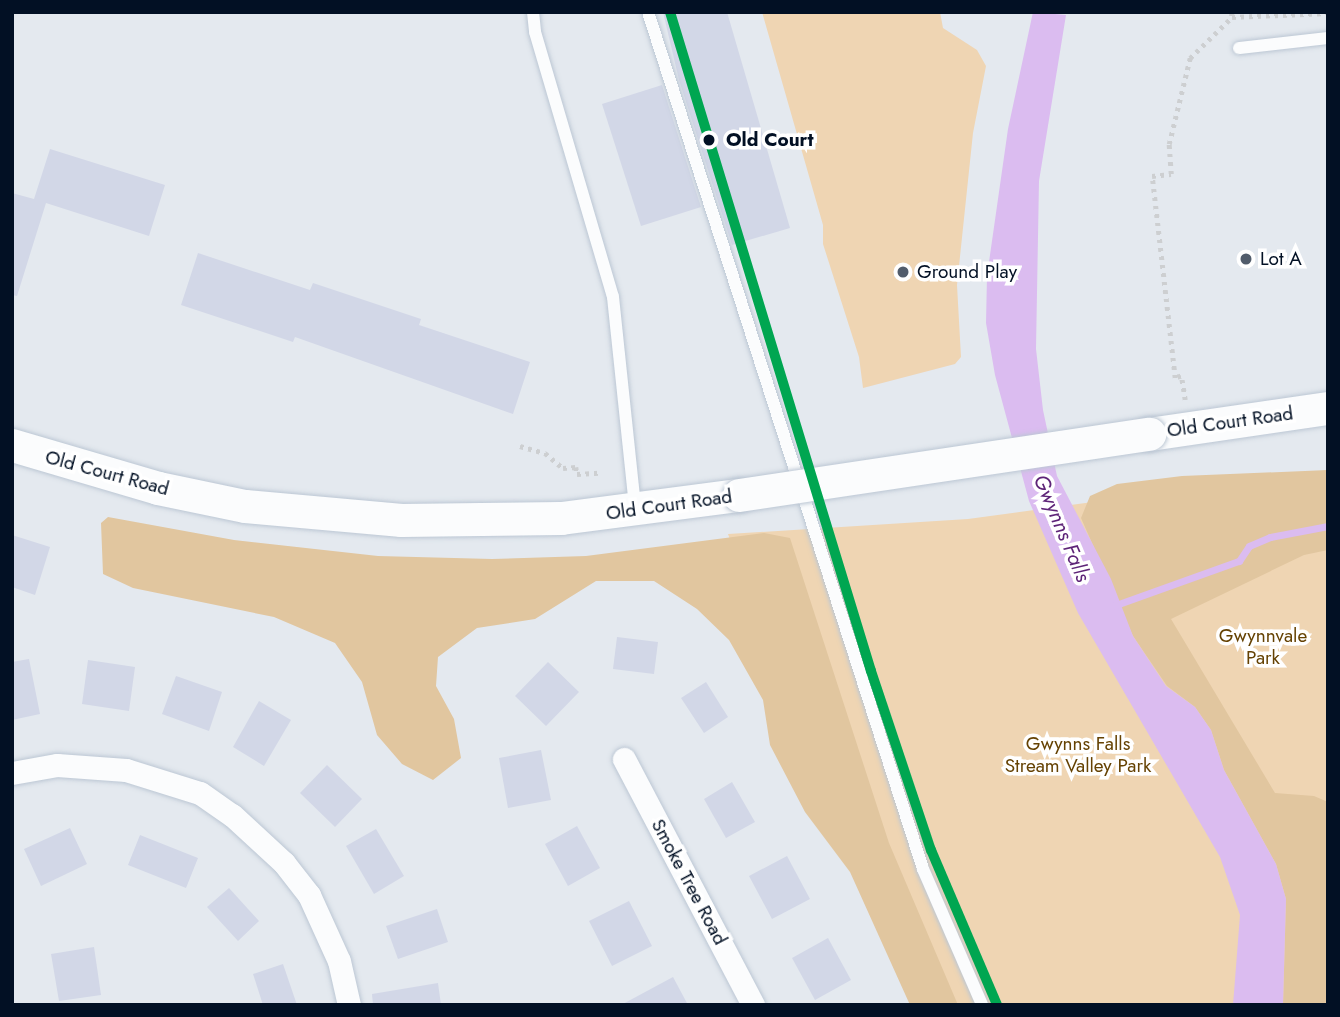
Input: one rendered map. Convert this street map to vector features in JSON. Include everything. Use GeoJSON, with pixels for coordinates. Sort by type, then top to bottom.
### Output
{"type":"FeatureCollection","features":[{"type":"Feature","properties":{"kind":"main road","name":"Old Court Road"},"geometry":{"type":"LineString","coordinates":[[12,445],[145,484],[245,506],[401,520],[500,522],[635,510],[1328,408]]}},
{"type":"Feature","properties":{"kind":"street","name":"Smoke Tree Road"},"geometry":{"type":"LineString","coordinates":[[624,759],[753,1005]]}},
{"type":"Feature","properties":{"kind":"street"},"geometry":{"type":"LineString","coordinates":[[12,773],[57,765],[126,770],[200,793],[232,815],[284,863],[309,895],[339,961],[349,1005]]}},
{"type":"Feature","properties":{"kind":"lane"},"geometry":{"type":"LineString","coordinates":[[533,12],[535,32],[613,297],[635,510]]}},
{"type":"Feature","properties":{"kind":"lane"},"geometry":{"type":"LineString","coordinates":[[648,12],[918,856],[982,1005]]}},
{"type":"Feature","properties":{"kind":"lane"},"geometry":{"type":"LineString","coordinates":[[1240,48],[1328,38]]}},
{"type":"Feature","properties":{"kind":"path"},"geometry":{"type":"LineString","coordinates":[[1184,396],[1181,376],[1175,378],[1152,176],[1171,174],[1169,144],[1190,58],[1232,15],[1328,13]]}},
{"type":"Feature","properties":{"kind":"path"},"geometry":{"type":"LineString","coordinates":[[520,446],[545,453],[564,468],[576,467],[578,474],[599,473]]}},
{"type":"Feature","properties":{"kind":"green space"},"geometry":{"type":"Polygon","coordinates":[[[762,12],[940,12],[943,28],[977,50],[986,66],[973,133],[957,285],[961,357],[955,364],[863,388],[859,357],[823,244],[823,225],[762,12]]]}},
{"type":"Feature","properties":{"kind":"green space","name":"Gwynns Falls Stream Valley Park"},"geometry":{"type":"Polygon","coordinates":[[[1328,470],[1328,1005],[921,1005],[779,677],[728,534],[968,519],[1328,470]]]}},
{"type":"Feature","properties":{"kind":"shaded area"},"geometry":{"type":"Polygon","coordinates":[[[1328,470],[1328,550],[1304,555],[1171,619],[1275,793],[1314,796],[1328,802],[1328,1005],[1283,1005],[1286,899],[1276,864],[1224,770],[1211,730],[1195,707],[1167,686],[1133,636],[1081,518],[1090,496],[1117,484],[1182,476],[1328,470]]]}},
{"type":"Feature","properties":{"kind":"shaded area"},"geometry":{"type":"Polygon","coordinates":[[[108,517],[234,540],[378,556],[492,559],[586,556],[764,533],[790,538],[889,843],[958,1005],[910,1005],[850,872],[805,812],[770,745],[763,700],[729,640],[697,609],[654,581],[596,581],[535,619],[477,628],[438,657],[436,686],[454,719],[461,758],[433,780],[402,764],[377,735],[362,682],[335,643],[274,617],[133,588],[103,574],[101,523],[108,517]]]}},
{"type":"Feature","properties":{"kind":"water","name":"Gwynns Falls"},"geometry":{"type":"Polygon","coordinates":[[[1033,12],[1066,15],[1039,181],[1036,349],[1043,410],[1057,476],[1111,579],[1133,636],[1166,686],[1195,707],[1211,730],[1224,770],[1276,864],[1286,899],[1283,1005],[1233,1005],[1240,915],[1220,857],[1078,613],[1029,501],[995,375],[986,323],[987,276],[1008,129],[1033,12]]]}},
{"type":"Feature","properties":{"kind":"building"},"geometry":{"type":"Polygon","coordinates":[[[663,12],[727,12],[790,228],[732,245],[679,80],[663,12]]]}},
{"type":"Feature","properties":{"kind":"building"},"geometry":{"type":"Polygon","coordinates":[[[662,85],[701,207],[641,226],[602,104],[662,85]]]}},
{"type":"Feature","properties":{"kind":"building"},"geometry":{"type":"Polygon","coordinates":[[[50,149],[165,185],[149,236],[46,203],[17,296],[12,295],[12,193],[34,199],[50,149]]]}},
{"type":"Feature","properties":{"kind":"building"},"geometry":{"type":"Polygon","coordinates":[[[198,253],[310,290],[313,283],[421,319],[419,325],[530,362],[513,414],[295,337],[293,342],[181,305],[198,253]]]}},
{"type":"Feature","properties":{"kind":"building"},"geometry":{"type":"Polygon","coordinates":[[[12,535],[50,547],[35,595],[12,587],[12,535]]]}},
{"type":"Feature","properties":{"kind":"building"},"geometry":{"type":"Polygon","coordinates":[[[617,637],[658,642],[654,674],[613,669],[617,637]]]}},
{"type":"Feature","properties":{"kind":"building"},"geometry":{"type":"Polygon","coordinates":[[[29,659],[40,714],[12,720],[12,662],[29,659]]]}},
{"type":"Feature","properties":{"kind":"building"},"geometry":{"type":"Polygon","coordinates":[[[88,660],[135,667],[129,711],[82,704],[88,660]]]}},
{"type":"Feature","properties":{"kind":"building"},"geometry":{"type":"Polygon","coordinates":[[[548,662],[579,692],[546,726],[515,696],[548,662]]]}},
{"type":"Feature","properties":{"kind":"building"},"geometry":{"type":"Polygon","coordinates":[[[176,676],[222,692],[209,731],[162,714],[176,676]]]}},
{"type":"Feature","properties":{"kind":"building"},"geometry":{"type":"Polygon","coordinates":[[[706,682],[728,717],[704,733],[681,698],[706,682]]]}},
{"type":"Feature","properties":{"kind":"building"},"geometry":{"type":"Polygon","coordinates":[[[259,701],[291,720],[264,766],[233,747],[259,701]]]}},
{"type":"Feature","properties":{"kind":"building"},"geometry":{"type":"Polygon","coordinates":[[[541,750],[551,800],[508,808],[499,758],[541,750]]]}},
{"type":"Feature","properties":{"kind":"building"},"geometry":{"type":"Polygon","coordinates":[[[327,765],[362,799],[335,827],[300,793],[327,765]]]}},
{"type":"Feature","properties":{"kind":"building"},"geometry":{"type":"Polygon","coordinates":[[[732,782],[755,822],[726,838],[704,799],[732,782]]]}},
{"type":"Feature","properties":{"kind":"building"},"geometry":{"type":"Polygon","coordinates":[[[577,826],[600,868],[568,886],[545,844],[577,826]]]}},
{"type":"Feature","properties":{"kind":"building"},"geometry":{"type":"Polygon","coordinates":[[[70,828],[87,864],[41,886],[24,849],[70,828]]]}},
{"type":"Feature","properties":{"kind":"building"},"geometry":{"type":"Polygon","coordinates":[[[376,829],[404,876],[374,894],[346,846],[376,829]]]}},
{"type":"Feature","properties":{"kind":"building"},"geometry":{"type":"Polygon","coordinates":[[[140,835],[198,858],[186,888],[128,865],[140,835]]]}},
{"type":"Feature","properties":{"kind":"building"},"geometry":{"type":"Polygon","coordinates":[[[787,856],[810,899],[772,919],[749,876],[787,856]]]}},
{"type":"Feature","properties":{"kind":"building"},"geometry":{"type":"Polygon","coordinates":[[[229,888],[259,921],[238,941],[207,907],[229,888]]]}},
{"type":"Feature","properties":{"kind":"building"},"geometry":{"type":"Polygon","coordinates":[[[629,901],[652,946],[612,966],[589,921],[629,901]]]}},
{"type":"Feature","properties":{"kind":"building"},"geometry":{"type":"Polygon","coordinates":[[[437,909],[448,942],[398,959],[386,926],[437,909]]]}},
{"type":"Feature","properties":{"kind":"building"},"geometry":{"type":"Polygon","coordinates":[[[828,938],[851,980],[815,1000],[792,958],[828,938]]]}},
{"type":"Feature","properties":{"kind":"building"},"geometry":{"type":"Polygon","coordinates":[[[94,947],[101,995],[59,1001],[51,954],[94,947]]]}},
{"type":"Feature","properties":{"kind":"building"},"geometry":{"type":"Polygon","coordinates":[[[283,964],[297,1005],[263,1005],[253,974],[283,964]]]}},
{"type":"Feature","properties":{"kind":"building"},"geometry":{"type":"Polygon","coordinates":[[[673,977],[688,1005],[621,1005],[673,977]]]}},
{"type":"Feature","properties":{"kind":"building"},"geometry":{"type":"Polygon","coordinates":[[[438,983],[441,1005],[373,1005],[372,994],[438,983]]]}},
{"type":"Feature","properties":{"kind":"waterway"},"geometry":{"type":"LineString","coordinates":[[1113,606],[1239,561],[1249,546],[1270,537],[1328,526]]}},
{"type":"Feature","properties":{"kind":"transit line"},"geometry":{"type":"LineString","coordinates":[[670,12],[871,671],[931,850],[997,1005]]}},
{"type":"Feature","properties":{"kind":"place","name":"Old Court"},"geometry":{"type":"Point","coordinates":[709,140]}},
{"type":"Feature","properties":{"kind":"place","name":"Lot A"},"geometry":{"type":"Point","coordinates":[1246,259]}},
{"type":"Feature","properties":{"kind":"place","name":"Ground Play"},"geometry":{"type":"Point","coordinates":[903,272]}},
{"type":"Feature","properties":{"kind":"park label","name":"Gwynnvale Park"},"geometry":{"type":"Point","coordinates":[1263,647]}}]}
